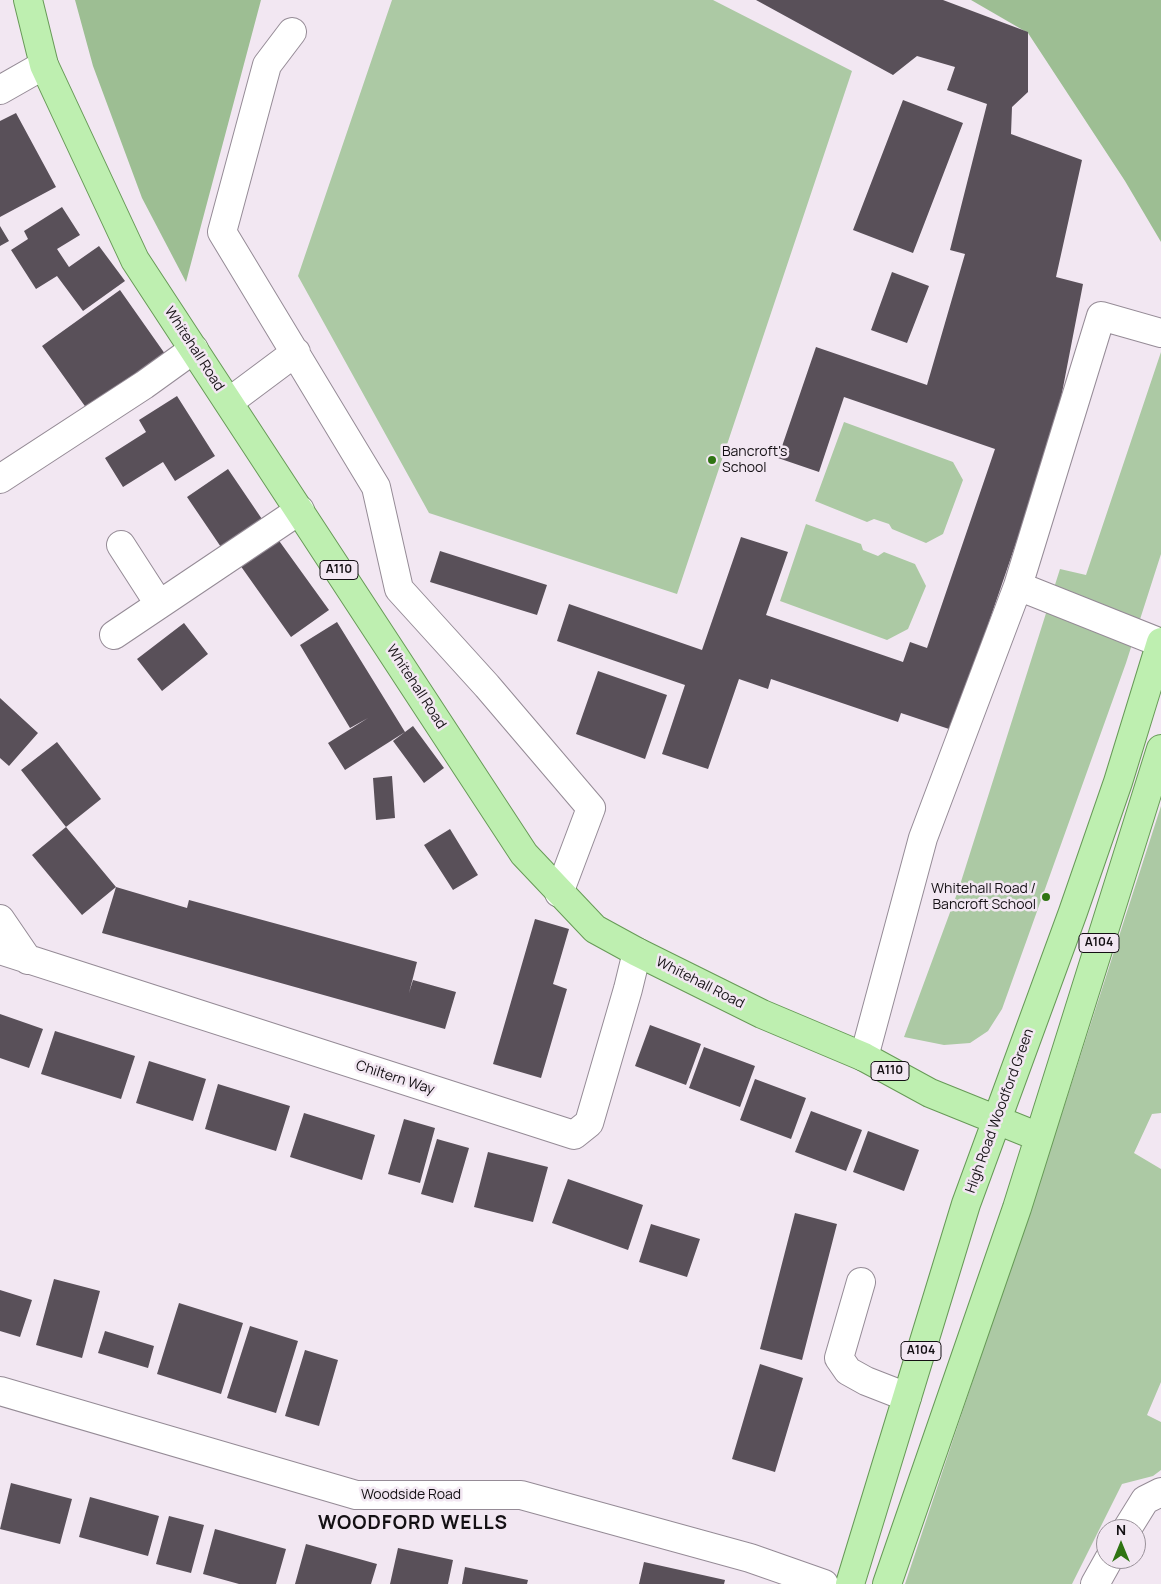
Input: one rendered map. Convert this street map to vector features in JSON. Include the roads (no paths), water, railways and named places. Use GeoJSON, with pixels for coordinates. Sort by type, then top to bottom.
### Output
{"type":"FeatureCollection","features":[{"type":"Feature","properties":{"kind":"main road","name":"Whitehall Road"},"geometry":{"type":"LineString","coordinates":[[28,0],[44,65],[135,260],[524,854],[595,928],[637,952],[784,1024],[864,1056],[930,1093],[1039,1137]]}},
{"type":"Feature","properties":{"kind":"main road","name":"High Road Woodford Green"},"geometry":{"type":"LineString","coordinates":[[850,1584],[936,1297],[996,1120],[1073,912],[1118,782],[1161,643]]}},
{"type":"Feature","properties":{"kind":"main road","name":"A104"},"geometry":{"type":"LineString","coordinates":[[887,1584],[1039,1137],[1161,749]]}},
{"type":"Feature","properties":{"kind":"street"},"geometry":{"type":"LineString","coordinates":[[292,32],[268,65],[222,232],[376,487],[400,590],[487,686],[591,808],[560,893]]}},
{"type":"Feature","properties":{"kind":"street"},"geometry":{"type":"LineString","coordinates":[[0,90],[44,65]]}},
{"type":"Feature","properties":{"kind":"street"},"geometry":{"type":"LineString","coordinates":[[864,1056],[923,838],[1018,586],[1101,316],[1161,333]]}},
{"type":"Feature","properties":{"kind":"street"},"geometry":{"type":"LineString","coordinates":[[0,479],[144,385],[194,349]]}},
{"type":"Feature","properties":{"kind":"street"},"geometry":{"type":"LineString","coordinates":[[229,402],[296,352]]}},
{"type":"Feature","properties":{"kind":"street"},"geometry":{"type":"LineString","coordinates":[[114,635],[300,510]]}},
{"type":"Feature","properties":{"kind":"street"},"geometry":{"type":"LineString","coordinates":[[121,545],[159,604]]}},
{"type":"Feature","properties":{"kind":"street"},"geometry":{"type":"LineString","coordinates":[[1018,586],[1161,643]]}},
{"type":"Feature","properties":{"kind":"street"},"geometry":{"type":"LineString","coordinates":[[0,919],[28,960]]}},
{"type":"Feature","properties":{"kind":"street","name":"Chiltern Way"},"geometry":{"type":"LineString","coordinates":[[0,950],[574,1135],[589,1123],[637,952]]}},
{"type":"Feature","properties":{"kind":"street"},"geometry":{"type":"LineString","coordinates":[[860,1282],[839,1358],[848,1371],[866,1382],[907,1397]]}},
{"type":"Feature","properties":{"kind":"street","name":"Woodside Road"},"geometry":{"type":"LineString","coordinates":[[0,1391],[356,1495],[520,1495],[750,1558],[824,1584]]}},
{"type":"Feature","properties":{"kind":"street"},"geometry":{"type":"LineString","coordinates":[[1133,1519],[1145,1500],[1161,1492]]}},
{"type":"Feature","properties":{"kind":"street"},"geometry":{"type":"LineString","coordinates":[[1095,1584],[1103,1569]]}},
{"type":"Feature","properties":{"kind":"place","name":"Bancroft's School"},"geometry":{"type":"Point","coordinates":[712,460]}},
{"type":"Feature","properties":{"kind":"place","name":"Whitehall Road / Bancroft School"},"geometry":{"type":"Point","coordinates":[1046,897]}},
{"type":"Feature","properties":{"kind":"district","name":"WOODFORD WELLS"},"geometry":{"type":"Point","coordinates":[413,1524]}}]}
